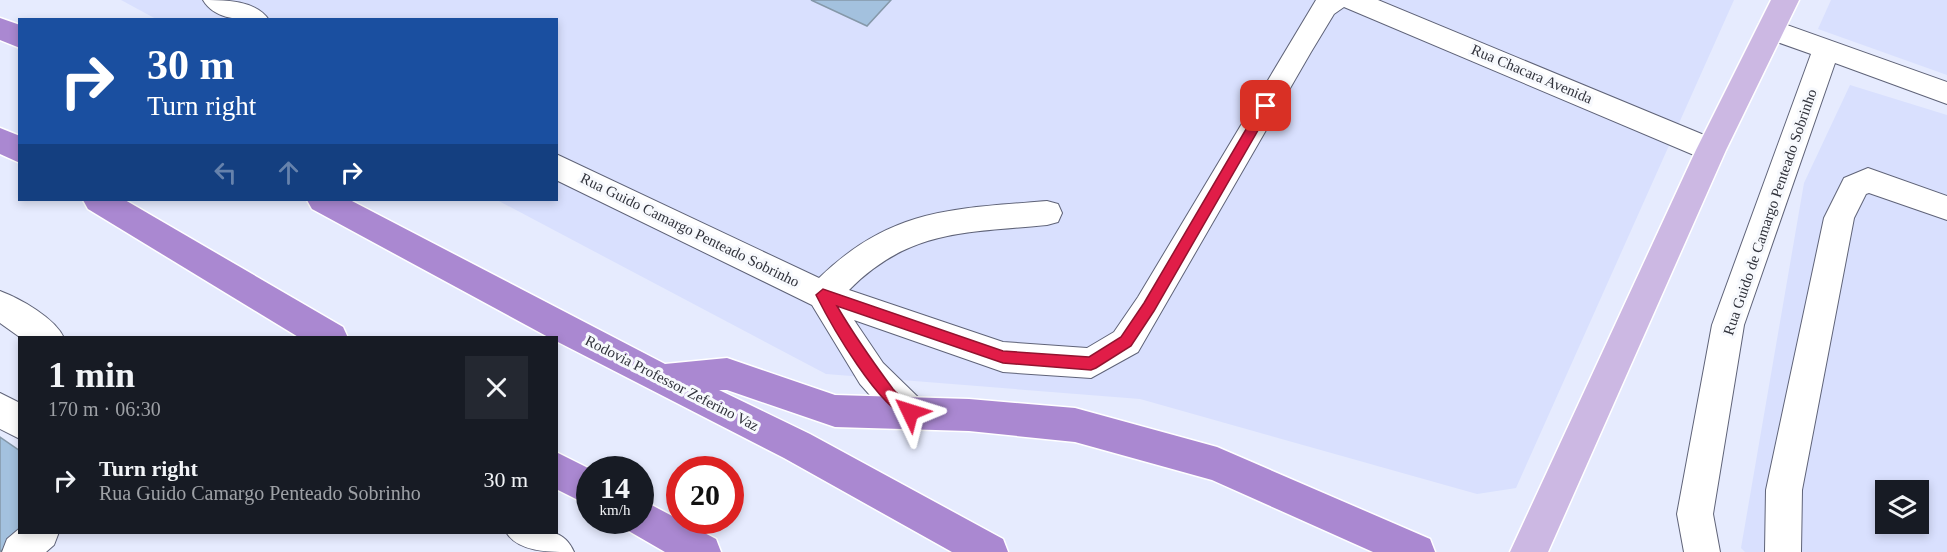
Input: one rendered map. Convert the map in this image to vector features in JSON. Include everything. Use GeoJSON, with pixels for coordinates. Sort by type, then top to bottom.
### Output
{"type":"FeatureCollection","features":[{"type":"Feature","properties":{"kind":"highway"},"geometry":{"type":"LineString","coordinates":[[0,28],[18,37]]}},
{"type":"Feature","properties":{"kind":"highway"},"geometry":{"type":"LineString","coordinates":[[0,140],[18,150]]}},
{"type":"Feature","properties":{"kind":"highway"},"geometry":{"type":"LineString","coordinates":[[101,201],[328,336]]}},
{"type":"Feature","properties":{"kind":"highway","name":"Rodovia Professor Zeferino Vaz"},"geometry":{"type":"LineString","coordinates":[[325,201],[662,380],[797,446],[989,552]]}},
{"type":"Feature","properties":{"kind":"highway"},"geometry":{"type":"LineString","coordinates":[[662,380],[727,374],[835,411],[910,412],[1075,425],[1217,464],[1416,552]]}},
{"type":"Feature","properties":{"kind":"highway"},"geometry":{"type":"LineString","coordinates":[[654,525],[702,552]]}},
{"type":"Feature","properties":{"kind":"highway"},"geometry":{"type":"LineString","coordinates":[[639,534],[658,552]]}},
{"type":"Feature","properties":{"kind":"main road"},"geometry":{"type":"LineString","coordinates":[[1529,552],[1711,150],[1785,0]]}},
{"type":"Feature","properties":{"kind":"street"},"geometry":{"type":"LineString","coordinates":[[216,0],[252,18]]}},
{"type":"Feature","properties":{"kind":"street","name":"Rua Guido Camargo Penteado Sobrinho"},"geometry":{"type":"LineString","coordinates":[[558,167],[823,295],[1003,357],[1091,363],[1126,342],[1149,307],[1307,36],[1325,7],[1335,0]]}},
{"type":"Feature","properties":{"kind":"street","name":"Rua Chacara Avenida"},"geometry":{"type":"LineString","coordinates":[[1353,0],[1711,150]]}},
{"type":"Feature","properties":{"kind":"street"},"geometry":{"type":"LineString","coordinates":[[1770,29],[1947,93]]}},
{"type":"Feature","properties":{"kind":"street","name":"Rua Guido de Camargo Penteado Sobrinho"},"geometry":{"type":"LineString","coordinates":[[1702,552],[1695,514],[1728,325],[1826,50]]}},
{"type":"Feature","properties":{"kind":"street"},"geometry":{"type":"LineString","coordinates":[[1783,552],[1784,490],[1839,218],[1855,186],[1868,180],[1947,208]]}},
{"type":"Feature","properties":{"kind":"street"},"geometry":{"type":"LineString","coordinates":[[910,412],[891,397],[852,344],[823,295],[873,250],[902,234],[934,224],[1047,213]]}},
{"type":"Feature","properties":{"kind":"street"},"geometry":{"type":"LineString","coordinates":[[0,305],[45,336]]}},
{"type":"Feature","properties":{"kind":"street"},"geometry":{"type":"LineString","coordinates":[[0,410],[18,422]]}},
{"type":"Feature","properties":{"kind":"street"},"geometry":{"type":"LineString","coordinates":[[20,552],[39,534]]}},
{"type":"Feature","properties":{"kind":"street"},"geometry":{"type":"LineString","coordinates":[[527,534],[556,552]]}},
{"type":"Feature","properties":{"kind":"shaded area"},"geometry":{"type":"Polygon","coordinates":[[[121,0],[1734,0],[1516,488],[1477,494],[1140,399],[826,374],[499,201],[558,201],[558,18],[154,18],[121,0]]]}},
{"type":"Feature","properties":{"kind":"shaded area"},"geometry":{"type":"Polygon","coordinates":[[[1831,0],[1947,0],[1947,75],[1818,29],[1831,0]]]}},
{"type":"Feature","properties":{"kind":"shaded area"},"geometry":{"type":"Polygon","coordinates":[[[1850,85],[1947,115],[1947,552],[1745,552],[1741,548],[1804,183],[1850,85]]]}},
{"type":"Feature","properties":{"kind":"building"},"geometry":{"type":"Polygon","coordinates":[[[811,0],[891,0],[867,26],[811,0]]]}},
{"type":"Feature","properties":{"kind":"building"},"geometry":{"type":"Polygon","coordinates":[[[0,437],[18,450],[19,534],[0,552],[0,437]]]}},
{"type":"Feature","properties":{"kind":"route"},"geometry":{"type":"LineString","coordinates":[[910,412],[891,397],[852,344],[823,295],[1003,357],[1091,363],[1126,342],[1149,307],[1266,106]]}}]}
